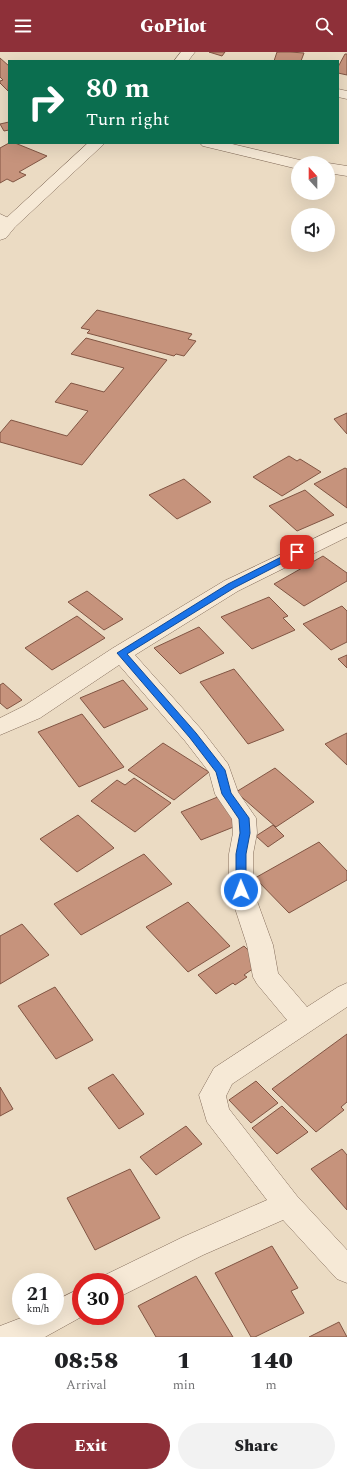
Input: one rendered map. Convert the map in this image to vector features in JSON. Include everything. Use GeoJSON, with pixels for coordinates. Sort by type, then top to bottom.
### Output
{"type":"FeatureCollection","features":[{"type":"Feature","properties":{"kind":"street"},"geometry":{"type":"LineString","coordinates":[[3,226],[96,144]]}},
{"type":"Feature","properties":{"kind":"street"},"geometry":{"type":"LineString","coordinates":[[212,144],[291,162]]}},
{"type":"Feature","properties":{"kind":"street"},"geometry":{"type":"LineString","coordinates":[[335,169],[347,171]]}},
{"type":"Feature","properties":{"kind":"street"},"geometry":{"type":"LineString","coordinates":[[0,727],[32,712],[121,653],[231,586],[347,529]]}},
{"type":"Feature","properties":{"kind":"street"},"geometry":{"type":"LineString","coordinates":[[121,653],[193,735],[220,770],[227,794],[244,818],[245,833],[241,854],[241,890],[260,945],[266,977],[304,1022]]}},
{"type":"Feature","properties":{"kind":"street"},"geometry":{"type":"LineString","coordinates":[[347,994],[223,1076],[212,1095],[217,1114],[287,1205],[347,1270]]}},
{"type":"Feature","properties":{"kind":"street"},"geometry":{"type":"LineString","coordinates":[[124,1280],[192,1246],[287,1205]]}},
{"type":"Feature","properties":{"kind":"street"},"geometry":{"type":"LineString","coordinates":[[9,1337],[25,1332],[72,1307]]}},
{"type":"Feature","properties":{"kind":"building"},"geometry":{"type":"Polygon","coordinates":[[[209,52],[225,52],[222,56],[209,52]]]}},
{"type":"Feature","properties":{"kind":"building"},"geometry":{"type":"Polygon","coordinates":[[[277,52],[304,53],[301,60],[274,60],[277,52]]]}},
{"type":"Feature","properties":{"kind":"building"},"geometry":{"type":"Polygon","coordinates":[[[345,54],[347,54],[347,75],[339,73],[339,65],[345,54]]]}},
{"type":"Feature","properties":{"kind":"building"},"geometry":{"type":"Polygon","coordinates":[[[0,58],[8,65],[8,91],[0,83],[0,81],[3,80],[0,77],[0,58]]]}},
{"type":"Feature","properties":{"kind":"building"},"geometry":{"type":"Polygon","coordinates":[[[8,122],[8,130],[4,131],[0,124],[8,122]]]}},
{"type":"Feature","properties":{"kind":"building"},"geometry":{"type":"Polygon","coordinates":[[[8,144],[17,144],[47,156],[19,172],[26,175],[13,182],[7,179],[0,183],[0,148],[8,144]]]}},
{"type":"Feature","properties":{"kind":"building"},"geometry":{"type":"Polygon","coordinates":[[[97,310],[192,334],[188,339],[196,341],[184,356],[176,354],[174,356],[87,333],[90,330],[81,328],[97,310]]]}},
{"type":"Feature","properties":{"kind":"building"},"geometry":{"type":"Polygon","coordinates":[[[86,338],[167,360],[82,465],[0,442],[0,433],[11,420],[67,436],[88,411],[55,402],[71,383],[104,392],[124,368],[71,354],[86,338]]]}},
{"type":"Feature","properties":{"kind":"building"},"geometry":{"type":"Polygon","coordinates":[[[347,413],[347,434],[334,419],[347,413]]]}},
{"type":"Feature","properties":{"kind":"building"},"geometry":{"type":"Polygon","coordinates":[[[289,456],[297,461],[300,459],[321,472],[282,496],[253,477],[289,456]]]}},
{"type":"Feature","properties":{"kind":"building"},"geometry":{"type":"Polygon","coordinates":[[[345,468],[347,469],[347,508],[314,484],[345,468]]]}},
{"type":"Feature","properties":{"kind":"building"},"geometry":{"type":"Polygon","coordinates":[[[184,479],[211,502],[177,519],[149,495],[184,479]]]}},
{"type":"Feature","properties":{"kind":"building"},"geometry":{"type":"Polygon","coordinates":[[[305,490],[334,515],[297,531],[269,506],[305,490]]]}},
{"type":"Feature","properties":{"kind":"building"},"geometry":{"type":"Polygon","coordinates":[[[323,556],[347,573],[347,581],[304,606],[274,584],[323,556]]]}},
{"type":"Feature","properties":{"kind":"building"},"geometry":{"type":"Polygon","coordinates":[[[87,591],[123,619],[104,630],[68,602],[87,591]]]}},
{"type":"Feature","properties":{"kind":"building"},"geometry":{"type":"Polygon","coordinates":[[[269,597],[288,616],[283,618],[295,630],[252,649],[221,617],[269,597]]]}},
{"type":"Feature","properties":{"kind":"building"},"geometry":{"type":"Polygon","coordinates":[[[342,606],[347,611],[347,642],[331,650],[303,624],[342,606]]]}},
{"type":"Feature","properties":{"kind":"building"},"geometry":{"type":"Polygon","coordinates":[[[77,616],[105,638],[52,670],[25,648],[77,616]]]}},
{"type":"Feature","properties":{"kind":"building"},"geometry":{"type":"Polygon","coordinates":[[[199,627],[224,653],[180,674],[154,648],[199,627]]]}},
{"type":"Feature","properties":{"kind":"building"},"geometry":{"type":"Polygon","coordinates":[[[347,655],[347,668],[338,659],[347,655]]]}},
{"type":"Feature","properties":{"kind":"building"},"geometry":{"type":"Polygon","coordinates":[[[234,669],[284,730],[248,744],[200,682],[234,669]]]}},
{"type":"Feature","properties":{"kind":"building"},"geometry":{"type":"Polygon","coordinates":[[[123,680],[148,709],[104,728],[80,698],[123,680]]]}},
{"type":"Feature","properties":{"kind":"building"},"geometry":{"type":"Polygon","coordinates":[[[3,683],[22,700],[7,709],[0,703],[0,685],[3,683]]]}},
{"type":"Feature","properties":{"kind":"building"},"geometry":{"type":"Polygon","coordinates":[[[82,714],[124,767],[79,787],[38,732],[82,714]]]}},
{"type":"Feature","properties":{"kind":"building"},"geometry":{"type":"Polygon","coordinates":[[[347,733],[347,765],[325,744],[347,733]]]}},
{"type":"Feature","properties":{"kind":"building"},"geometry":{"type":"Polygon","coordinates":[[[163,743],[209,772],[174,800],[128,770],[163,743]]]}},
{"type":"Feature","properties":{"kind":"building"},"geometry":{"type":"Polygon","coordinates":[[[275,768],[314,802],[276,827],[236,792],[275,768]]]}},
{"type":"Feature","properties":{"kind":"building"},"geometry":{"type":"Polygon","coordinates":[[[134,778],[171,803],[135,832],[91,801],[117,780],[125,785],[134,778]]]}},
{"type":"Feature","properties":{"kind":"building"},"geometry":{"type":"Polygon","coordinates":[[[220,796],[241,824],[201,840],[181,812],[220,796]]]}},
{"type":"Feature","properties":{"kind":"building"},"geometry":{"type":"Polygon","coordinates":[[[78,815],[114,848],[77,872],[40,839],[78,815]]]}},
{"type":"Feature","properties":{"kind":"building"},"geometry":{"type":"Polygon","coordinates":[[[273,825],[284,836],[268,847],[256,836],[273,825]]]}},
{"type":"Feature","properties":{"kind":"building"},"geometry":{"type":"Polygon","coordinates":[[[319,842],[347,871],[347,880],[289,913],[255,878],[319,842]]]}},
{"type":"Feature","properties":{"kind":"building"},"geometry":{"type":"Polygon","coordinates":[[[144,854],[172,884],[81,935],[54,904],[144,854]]]}},
{"type":"Feature","properties":{"kind":"building"},"geometry":{"type":"Polygon","coordinates":[[[188,902],[230,946],[188,972],[146,927],[188,902]]]}},
{"type":"Feature","properties":{"kind":"building"},"geometry":{"type":"Polygon","coordinates":[[[22,924],[49,955],[0,984],[0,936],[22,924]]]}},
{"type":"Feature","properties":{"kind":"building"},"geometry":{"type":"Polygon","coordinates":[[[244,946],[261,963],[244,975],[247,977],[235,985],[233,983],[216,994],[198,975],[244,946]]]}},
{"type":"Feature","properties":{"kind":"building"},"geometry":{"type":"Polygon","coordinates":[[[55,987],[93,1040],[56,1059],[18,1006],[55,987]]]}},
{"type":"Feature","properties":{"kind":"building"},"geometry":{"type":"Polygon","coordinates":[[[347,1034],[347,1102],[341,1107],[344,1110],[316,1132],[272,1089],[347,1034]]]}},
{"type":"Feature","properties":{"kind":"building"},"geometry":{"type":"Polygon","coordinates":[[[113,1074],[144,1114],[119,1129],[88,1088],[113,1074]]]}},
{"type":"Feature","properties":{"kind":"building"},"geometry":{"type":"Polygon","coordinates":[[[256,1081],[278,1103],[251,1123],[229,1100],[256,1081]]]}},
{"type":"Feature","properties":{"kind":"building"},"geometry":{"type":"Polygon","coordinates":[[[0,1087],[13,1109],[0,1116],[0,1087]]]}},
{"type":"Feature","properties":{"kind":"building"},"geometry":{"type":"Polygon","coordinates":[[[282,1106],[308,1132],[277,1154],[252,1128],[282,1106]]]}},
{"type":"Feature","properties":{"kind":"building"},"geometry":{"type":"Polygon","coordinates":[[[186,1126],[202,1144],[156,1175],[140,1157],[186,1126]]]}},
{"type":"Feature","properties":{"kind":"building"},"geometry":{"type":"Polygon","coordinates":[[[342,1149],[347,1155],[347,1210],[311,1169],[342,1149]]]}},
{"type":"Feature","properties":{"kind":"building"},"geometry":{"type":"Polygon","coordinates":[[[130,1169],[160,1218],[95,1250],[67,1198],[130,1169]]]}},
{"type":"Feature","properties":{"kind":"building"},"geometry":{"type":"Polygon","coordinates":[[[272,1246],[298,1288],[291,1291],[304,1313],[255,1337],[251,1337],[215,1273],[272,1246]]]}},
{"type":"Feature","properties":{"kind":"building"},"geometry":{"type":"Polygon","coordinates":[[[196,1276],[233,1337],[156,1337],[138,1306],[196,1276]]]}},
{"type":"Feature","properties":{"kind":"building"},"geometry":{"type":"Polygon","coordinates":[[[339,1322],[347,1337],[309,1337],[339,1322]]]}},
{"type":"Feature","properties":{"kind":"route"},"geometry":{"type":"LineString","coordinates":[[241,890],[241,854],[245,833],[244,818],[227,794],[220,770],[193,735],[121,653],[231,586],[297,552]]}}]}
